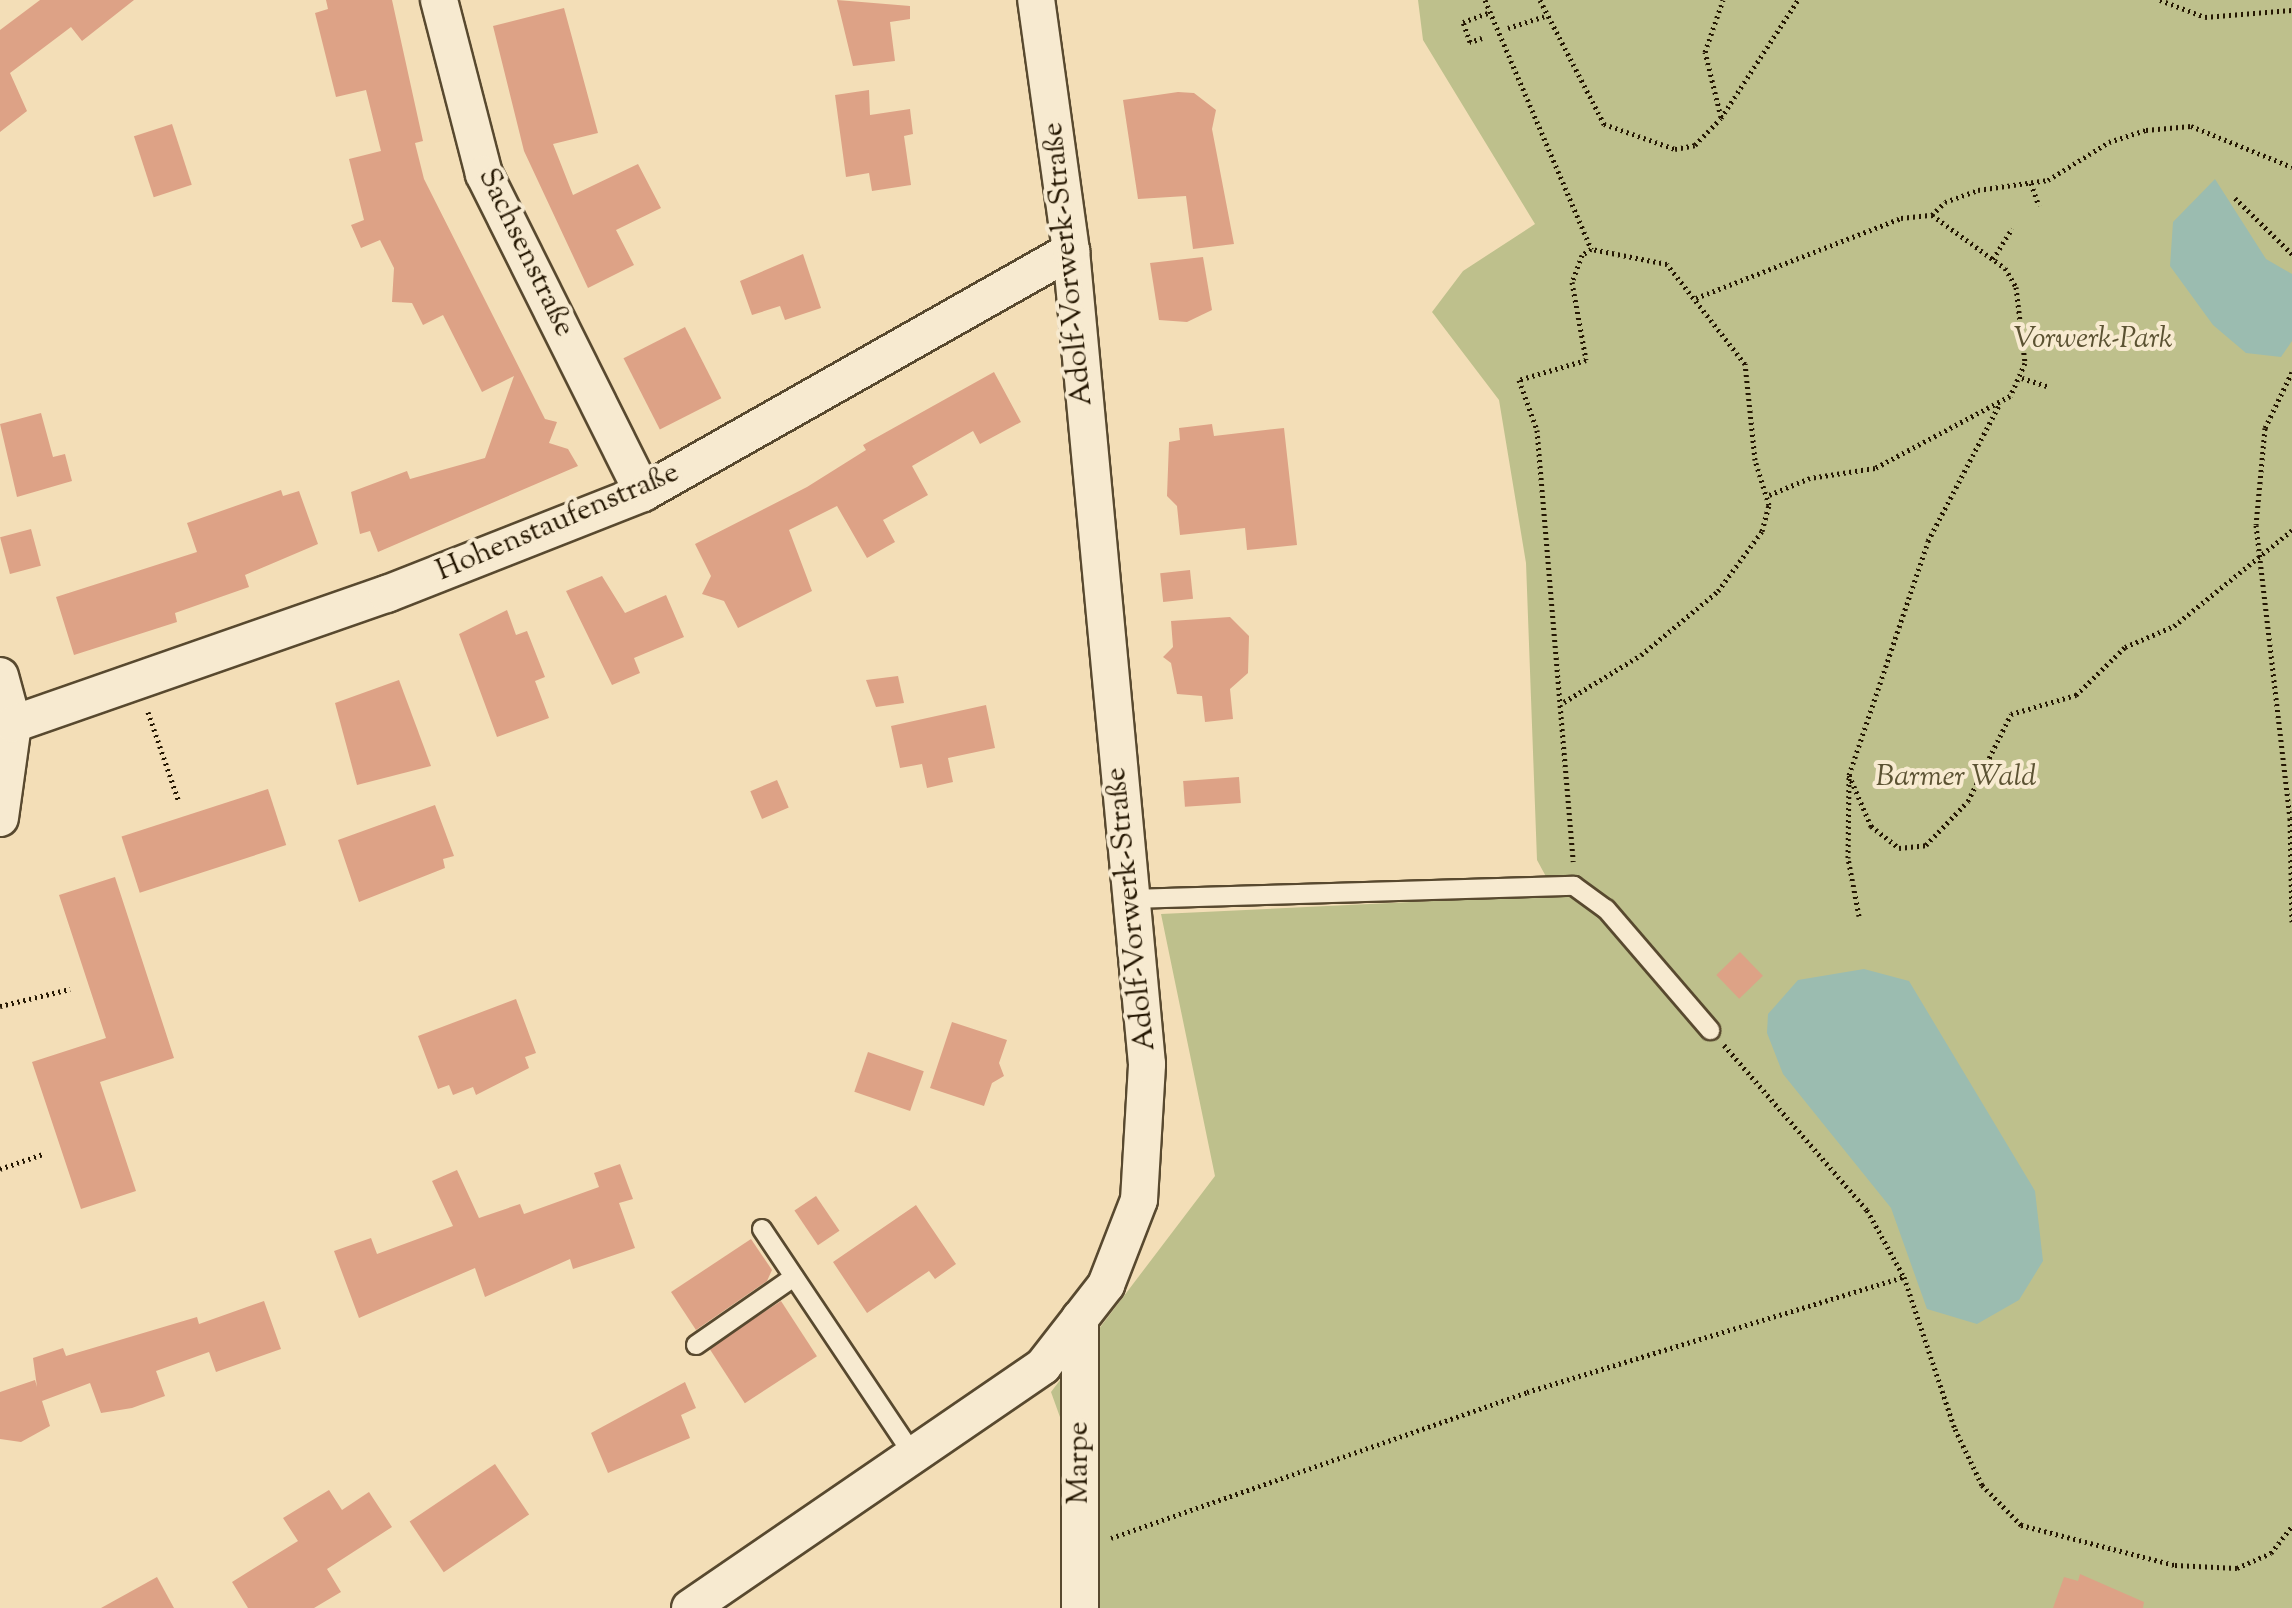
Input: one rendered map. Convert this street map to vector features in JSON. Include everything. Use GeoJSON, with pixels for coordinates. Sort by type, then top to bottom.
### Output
{"type":"FeatureCollection","features":[{"type":"Feature","properties":{"kind":"street","name":"Sachsenstraße"},"geometry":{"type":"LineString","coordinates":[[439,0],[484,174],[643,493]]}},
{"type":"Feature","properties":{"kind":"street","name":"Adolf-Vorwerk-Straße"},"geometry":{"type":"LineString","coordinates":[[690,1608],[916,1459],[1043,1366],[1080,1318],[1125,1246],[1148,1136],[1131,899],[1071,251],[1036,0]]}},
{"type":"Feature","properties":{"kind":"street","name":"Hohenstaufenstraße"},"geometry":{"type":"LineString","coordinates":[[13,724],[138,681],[643,493],[1071,251]]}},
{"type":"Feature","properties":{"kind":"street"},"geometry":{"type":"LineString","coordinates":[[0,676],[13,724],[0,818]]}},
{"type":"Feature","properties":{"kind":"street","name":"Marpe"},"geometry":{"type":"LineString","coordinates":[[1080,1318],[1080,1608]]}},
{"type":"Feature","properties":{"kind":"lane"},"geometry":{"type":"LineString","coordinates":[[1131,899],[1574,886],[1606,909],[1710,1030]]}},
{"type":"Feature","properties":{"kind":"lane"},"geometry":{"type":"LineString","coordinates":[[762,1229],[916,1459]]}},
{"type":"Feature","properties":{"kind":"lane"},"geometry":{"type":"LineString","coordinates":[[696,1345],[794,1277]]}},
{"type":"Feature","properties":{"kind":"path"},"geometry":{"type":"LineString","coordinates":[[1485,0],[1591,249]]}},
{"type":"Feature","properties":{"kind":"path"},"geometry":{"type":"LineString","coordinates":[[1540,0],[1544,16],[1615,132],[1675,149],[1695,145],[1721,118],[1798,0]]}},
{"type":"Feature","properties":{"kind":"path"},"geometry":{"type":"LineString","coordinates":[[1721,118],[1705,52],[1723,0]]}},
{"type":"Feature","properties":{"kind":"path"},"geometry":{"type":"LineString","coordinates":[[2160,0],[2205,17],[2292,10]]}},
{"type":"Feature","properties":{"kind":"path"},"geometry":{"type":"LineString","coordinates":[[1482,38],[1470,42],[1463,22],[1490,12]]}},
{"type":"Feature","properties":{"kind":"path"},"geometry":{"type":"LineString","coordinates":[[1508,28],[1544,16]]}},
{"type":"Feature","properties":{"kind":"path"},"geometry":{"type":"LineString","coordinates":[[1696,298],[1901,218],[1932,215],[1978,190],[2031,183],[2131,134],[2191,126],[2292,167]]}},
{"type":"Feature","properties":{"kind":"path"},"geometry":{"type":"LineString","coordinates":[[2031,183],[2039,206]]}},
{"type":"Feature","properties":{"kind":"path"},"geometry":{"type":"LineString","coordinates":[[2235,198],[2292,254]]}},
{"type":"Feature","properties":{"kind":"path"},"geometry":{"type":"LineString","coordinates":[[1859,916],[1848,858],[1849,775],[1928,541],[2000,402],[2022,378],[2025,316],[2016,287],[1993,259],[1932,215]]}},
{"type":"Feature","properties":{"kind":"path"},"geometry":{"type":"LineString","coordinates":[[1993,259],[2012,229]]}},
{"type":"Feature","properties":{"kind":"path"},"geometry":{"type":"LineString","coordinates":[[1564,702],[1641,655],[1718,591],[1762,531],[1769,495],[1755,460],[1749,374],[1696,298],[1667,264],[1591,249]]}},
{"type":"Feature","properties":{"kind":"path"},"geometry":{"type":"LineString","coordinates":[[1573,848],[1564,702],[1537,430],[1519,380],[1586,360],[1572,282],[1591,249]]}},
{"type":"Feature","properties":{"kind":"path"},"geometry":{"type":"LineString","coordinates":[[2292,372],[2265,428],[2257,557],[2291,816],[2292,922]]}},
{"type":"Feature","properties":{"kind":"path"},"geometry":{"type":"LineString","coordinates":[[2022,378],[2049,387]]}},
{"type":"Feature","properties":{"kind":"path"},"geometry":{"type":"LineString","coordinates":[[1769,495],[1810,478],[1875,468],[1950,422],[2000,402]]}},
{"type":"Feature","properties":{"kind":"path"},"geometry":{"type":"LineString","coordinates":[[1849,775],[1871,826],[1899,848],[1926,845],[1968,801],[2011,714],[2076,695],[2125,647],[2174,626],[2292,530]]}},
{"type":"Feature","properties":{"kind":"path"},"geometry":{"type":"LineString","coordinates":[[138,681],[179,802]]}},
{"type":"Feature","properties":{"kind":"path"},"geometry":{"type":"LineString","coordinates":[[0,1006],[70,989]]}},
{"type":"Feature","properties":{"kind":"path"},"geometry":{"type":"LineString","coordinates":[[1710,1030],[1833,1163],[1904,1277],[1955,1429],[1982,1485],[2021,1525],[2175,1565],[2237,1568],[2271,1553],[2292,1526]]}},
{"type":"Feature","properties":{"kind":"path"},"geometry":{"type":"LineString","coordinates":[[0,1169],[43,1154]]}},
{"type":"Feature","properties":{"kind":"path"},"geometry":{"type":"LineString","coordinates":[[1080,1548],[1527,1392],[1904,1277]]}},
{"type":"Feature","properties":{"kind":"green space"},"geometry":{"type":"Polygon","coordinates":[[[1418,0],[2292,0],[2292,1608],[1065,1608],[1070,1445],[1051,1392],[1215,1176],[1161,914],[1556,895],[1537,860],[1526,563],[1499,400],[1432,312],[1463,271],[1535,224],[1423,40],[1418,0]]]}},
{"type":"Feature","properties":{"kind":"water"},"geometry":{"type":"Polygon","coordinates":[[[2215,179],[2266,259],[2292,274],[2292,341],[2281,357],[2246,353],[2213,325],[2170,266],[2173,222],[2215,179]]]}},
{"type":"Feature","properties":{"kind":"water"},"geometry":{"type":"Polygon","coordinates":[[[1864,969],[1909,981],[2035,1191],[2043,1261],[2019,1300],[1977,1324],[1927,1309],[1891,1208],[1783,1074],[1767,1033],[1768,1014],[1798,980],[1864,969]]]}},
{"type":"Feature","properties":{"kind":"building"},"geometry":{"type":"Polygon","coordinates":[[[40,0],[134,0],[82,41],[71,27],[10,73],[27,111],[0,132],[0,30],[40,0]]]}},
{"type":"Feature","properties":{"kind":"building"},"geometry":{"type":"Polygon","coordinates":[[[326,0],[392,0],[423,141],[415,143],[424,179],[545,419],[557,422],[549,443],[568,449],[578,466],[378,552],[370,531],[360,534],[351,492],[407,471],[410,479],[485,458],[514,376],[482,392],[443,315],[423,325],[412,303],[392,302],[394,268],[380,240],[361,248],[351,225],[364,220],[349,159],[381,151],[366,90],[336,97],[315,13],[328,9],[326,0]]]}},
{"type":"Feature","properties":{"kind":"building"},"geometry":{"type":"Polygon","coordinates":[[[837,0],[910,6],[910,19],[890,22],[895,61],[853,66],[837,0]]]}},
{"type":"Feature","properties":{"kind":"building"},"geometry":{"type":"Polygon","coordinates":[[[564,8],[598,133],[553,144],[573,195],[638,164],[661,208],[616,230],[634,265],[588,288],[524,151],[493,26],[564,8]]]}},
{"type":"Feature","properties":{"kind":"building"},"geometry":{"type":"Polygon","coordinates":[[[869,90],[870,115],[910,109],[913,134],[904,136],[911,185],[872,191],[869,173],[846,177],[835,95],[869,90]]]}},
{"type":"Feature","properties":{"kind":"building"},"geometry":{"type":"Polygon","coordinates":[[[1178,92],[1194,93],[1216,110],[1212,129],[1234,244],[1193,249],[1186,196],[1138,199],[1123,100],[1178,92]]]}},
{"type":"Feature","properties":{"kind":"building"},"geometry":{"type":"Polygon","coordinates":[[[172,124],[192,185],[154,197],[134,136],[172,124]]]}},
{"type":"Feature","properties":{"kind":"building"},"geometry":{"type":"Polygon","coordinates":[[[803,254],[821,308],[785,320],[780,306],[752,315],[740,281],[803,254]]]}},
{"type":"Feature","properties":{"kind":"building"},"geometry":{"type":"Polygon","coordinates":[[[1203,257],[1212,310],[1187,322],[1159,320],[1150,263],[1203,257]]]}},
{"type":"Feature","properties":{"kind":"building"},"geometry":{"type":"Polygon","coordinates":[[[685,327],[721,398],[660,430],[624,358],[685,327]]]}},
{"type":"Feature","properties":{"kind":"building"},"geometry":{"type":"Polygon","coordinates":[[[994,372],[1021,422],[980,444],[973,431],[912,466],[928,495],[883,520],[895,542],[867,558],[837,506],[789,530],[812,591],[738,628],[724,601],[702,594],[711,576],[695,544],[807,487],[866,450],[863,445],[994,372]]]}},
{"type":"Feature","properties":{"kind":"building"},"geometry":{"type":"Polygon","coordinates":[[[41,413],[53,457],[65,454],[72,481],[17,497],[0,424],[41,413]]]}},
{"type":"Feature","properties":{"kind":"building"},"geometry":{"type":"Polygon","coordinates":[[[1212,424],[1214,436],[1284,428],[1297,545],[1247,550],[1245,528],[1180,535],[1177,506],[1167,496],[1169,442],[1180,440],[1179,428],[1212,424]]]}},
{"type":"Feature","properties":{"kind":"building"},"geometry":{"type":"Polygon","coordinates":[[[281,490],[283,496],[299,491],[318,544],[245,575],[249,587],[175,613],[177,622],[74,655],[56,597],[197,552],[187,523],[281,490]]]}},
{"type":"Feature","properties":{"kind":"building"},"geometry":{"type":"Polygon","coordinates":[[[31,529],[41,566],[10,574],[0,537],[31,529]]]}},
{"type":"Feature","properties":{"kind":"building"},"geometry":{"type":"Polygon","coordinates":[[[1190,570],[1193,599],[1163,602],[1160,573],[1190,570]]]}},
{"type":"Feature","properties":{"kind":"building"},"geometry":{"type":"Polygon","coordinates":[[[602,576],[625,613],[666,595],[684,637],[634,658],[640,673],[612,685],[566,591],[602,576]]]}},
{"type":"Feature","properties":{"kind":"building"},"geometry":{"type":"Polygon","coordinates":[[[507,610],[516,635],[527,631],[545,677],[535,681],[549,718],[497,737],[459,634],[507,610]]]}},
{"type":"Feature","properties":{"kind":"building"},"geometry":{"type":"Polygon","coordinates":[[[1230,617],[1249,636],[1248,673],[1230,689],[1233,719],[1205,722],[1202,696],[1177,694],[1171,663],[1163,657],[1173,647],[1171,621],[1230,617]]]}},
{"type":"Feature","properties":{"kind":"building"},"geometry":{"type":"Polygon","coordinates":[[[898,676],[904,703],[876,707],[866,680],[898,676]]]}},
{"type":"Feature","properties":{"kind":"building"},"geometry":{"type":"Polygon","coordinates":[[[399,680],[431,766],[357,785],[335,703],[399,680]]]}},
{"type":"Feature","properties":{"kind":"building"},"geometry":{"type":"Polygon","coordinates":[[[986,705],[995,748],[948,758],[953,782],[927,788],[922,764],[900,768],[891,726],[986,705]]]}},
{"type":"Feature","properties":{"kind":"building"},"geometry":{"type":"Polygon","coordinates":[[[1239,777],[1241,803],[1185,807],[1183,781],[1239,777]]]}},
{"type":"Feature","properties":{"kind":"building"},"geometry":{"type":"Polygon","coordinates":[[[777,780],[789,808],[762,819],[750,791],[777,780]]]}},
{"type":"Feature","properties":{"kind":"building"},"geometry":{"type":"Polygon","coordinates":[[[268,789],[286,845],[140,893],[122,837],[268,789]]]}},
{"type":"Feature","properties":{"kind":"building"},"geometry":{"type":"Polygon","coordinates":[[[435,805],[454,856],[443,859],[445,868],[359,902],[338,840],[435,805]]]}},
{"type":"Feature","properties":{"kind":"building"},"geometry":{"type":"Polygon","coordinates":[[[115,877],[174,1058],[100,1082],[136,1191],[81,1209],[32,1062],[106,1038],[59,895],[115,877]]]}},
{"type":"Feature","properties":{"kind":"building"},"geometry":{"type":"Polygon","coordinates":[[[1740,952],[1763,976],[1739,999],[1716,975],[1740,952]]]}},
{"type":"Feature","properties":{"kind":"building"},"geometry":{"type":"Polygon","coordinates":[[[516,999],[536,1053],[525,1057],[529,1068],[476,1095],[473,1087],[453,1095],[449,1085],[438,1089],[418,1036],[516,999]]]}},
{"type":"Feature","properties":{"kind":"building"},"geometry":{"type":"Polygon","coordinates":[[[952,1022],[1007,1040],[999,1063],[1004,1076],[992,1083],[984,1106],[930,1088],[952,1022]]]}},
{"type":"Feature","properties":{"kind":"building"},"geometry":{"type":"Polygon","coordinates":[[[868,1052],[924,1071],[910,1111],[854,1092],[868,1052]]]}},
{"type":"Feature","properties":{"kind":"building"},"geometry":{"type":"Polygon","coordinates":[[[620,1164],[633,1199],[619,1203],[635,1248],[573,1269],[570,1259],[485,1297],[475,1268],[359,1318],[334,1251],[371,1238],[377,1254],[453,1226],[432,1181],[457,1170],[479,1218],[520,1204],[524,1214],[599,1187],[594,1173],[620,1164]]]}},
{"type":"Feature","properties":{"kind":"building"},"geometry":{"type":"Polygon","coordinates":[[[816,1196],[839,1231],[818,1245],[794,1211],[816,1196]]]}},
{"type":"Feature","properties":{"kind":"building"},"geometry":{"type":"Polygon","coordinates":[[[916,1205],[956,1264],[935,1279],[929,1271],[867,1313],[833,1262],[916,1205]]]}},
{"type":"Feature","properties":{"kind":"building"},"geometry":{"type":"Polygon","coordinates":[[[751,1239],[772,1270],[767,1281],[696,1330],[671,1292],[751,1239]]]}},
{"type":"Feature","properties":{"kind":"building"},"geometry":{"type":"Polygon","coordinates":[[[264,1301],[281,1349],[216,1372],[209,1352],[156,1371],[165,1396],[132,1408],[101,1413],[90,1383],[42,1401],[50,1426],[21,1442],[0,1439],[0,1392],[35,1380],[37,1387],[33,1358],[63,1348],[66,1356],[197,1317],[199,1324],[264,1301]]]}},
{"type":"Feature","properties":{"kind":"building"},"geometry":{"type":"Polygon","coordinates":[[[781,1301],[817,1356],[745,1403],[709,1348],[781,1301]]]}},
{"type":"Feature","properties":{"kind":"building"},"geometry":{"type":"Polygon","coordinates":[[[685,1382],[696,1408],[681,1415],[690,1438],[608,1473],[591,1433],[685,1382]]]}},
{"type":"Feature","properties":{"kind":"building"},"geometry":{"type":"Polygon","coordinates":[[[495,1464],[529,1515],[444,1572],[410,1522],[495,1464]]]}},
{"type":"Feature","properties":{"kind":"building"},"geometry":{"type":"Polygon","coordinates":[[[329,1490],[342,1510],[369,1492],[392,1527],[327,1569],[341,1592],[314,1608],[248,1608],[232,1582],[298,1541],[283,1518],[329,1490]]]}},
{"type":"Feature","properties":{"kind":"building"},"geometry":{"type":"Polygon","coordinates":[[[2080,1574],[2144,1602],[2143,1608],[2053,1608],[2064,1577],[2078,1581],[2080,1574]]]}},
{"type":"Feature","properties":{"kind":"building"},"geometry":{"type":"Polygon","coordinates":[[[157,1577],[174,1608],[101,1608],[157,1577]]]}},
{"type":"Feature","properties":{"kind":"park label","name":"Vorwerk-Park"},"geometry":{"type":"Point","coordinates":[2093,340]}},
{"type":"Feature","properties":{"kind":"park label","name":"Barmer Wald"},"geometry":{"type":"Point","coordinates":[1956,778]}}]}
